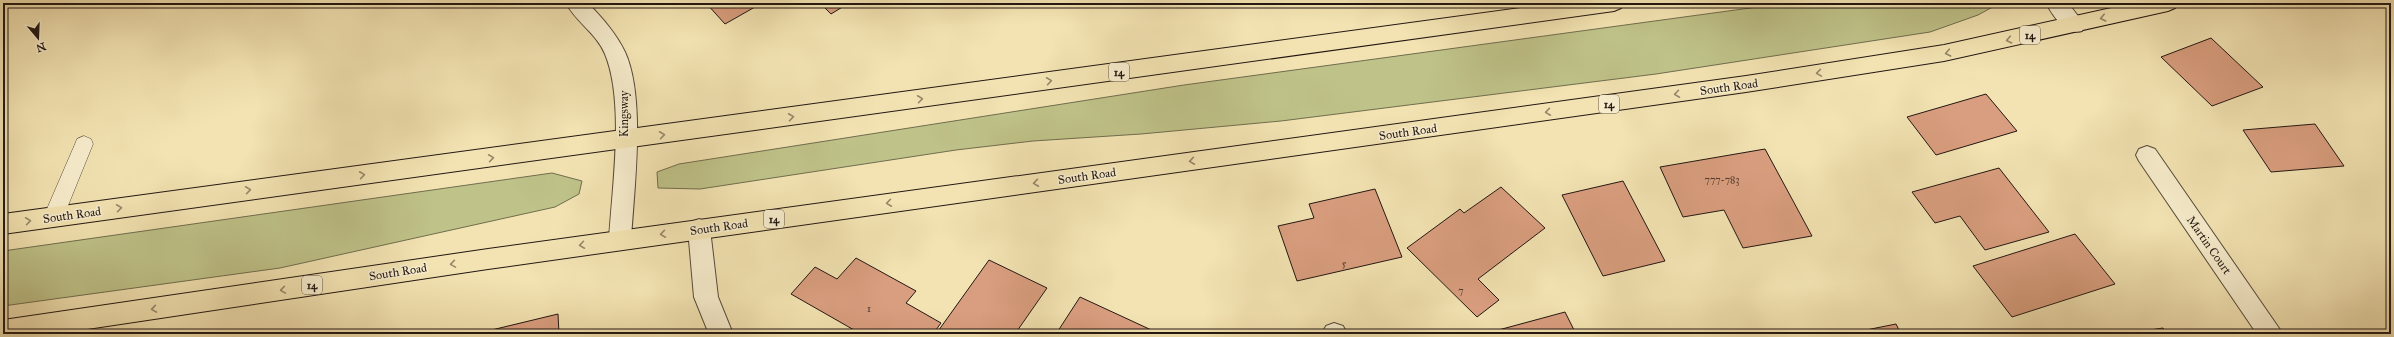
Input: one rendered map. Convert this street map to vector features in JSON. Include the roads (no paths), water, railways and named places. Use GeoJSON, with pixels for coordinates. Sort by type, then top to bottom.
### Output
{"type":"FeatureCollection","features":[{"type":"Feature","properties":{"kind":"highway","name":"South Road"},"geometry":{"type":"LineString","coordinates":[[3,224],[1614,3]]}},
{"type":"Feature","properties":{"kind":"highway","name":"South Road"},"geometry":{"type":"LineString","coordinates":[[3,331],[620,240],[1746,84],[1918,58],[2075,25],[2168,3]]}},
{"type":"Feature","properties":{"kind":"street","name":"Kingsway"},"geometry":{"type":"LineString","coordinates":[[576,3],[606,38],[615,54],[624,90],[624,140],[620,240]]}},
{"type":"Feature","properties":{"kind":"street"},"geometry":{"type":"LineString","coordinates":[[2056,3],[2075,25]]}},
{"type":"Feature","properties":{"kind":"street","name":"Martin Court"},"geometry":{"type":"LineString","coordinates":[[2147,155],[2271,334]]}},
{"type":"Feature","properties":{"kind":"street"},"geometry":{"type":"LineString","coordinates":[[699,229],[706,297],[721,334]]}},
{"type":"Feature","properties":{"kind":"lane"},"geometry":{"type":"LineString","coordinates":[[53,218],[84,144]]}}]}
